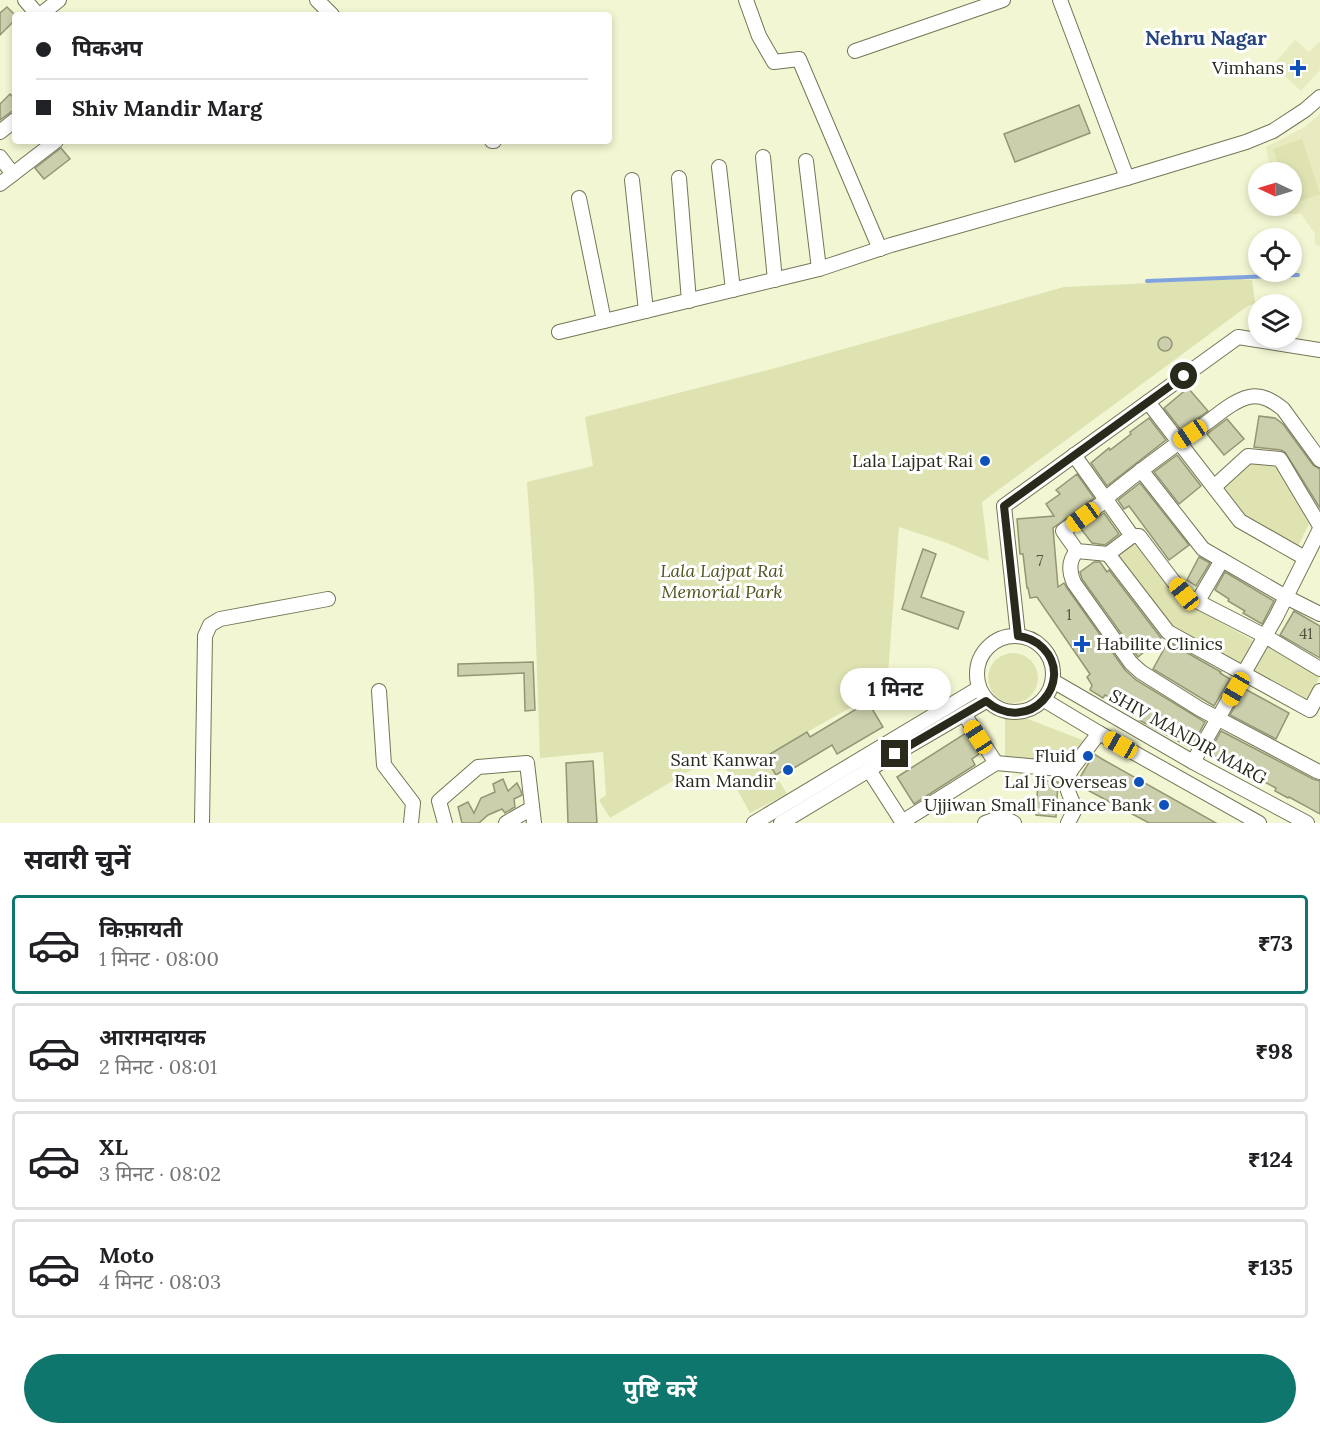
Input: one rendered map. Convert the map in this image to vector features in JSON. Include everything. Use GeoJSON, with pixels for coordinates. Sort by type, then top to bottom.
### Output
{"type":"FeatureCollection","features":[{"type":"Feature","properties":{"kind":"street"},"geometry":{"type":"LineString","coordinates":[[25,0],[36,12]]}},
{"type":"Feature","properties":{"kind":"street"},"geometry":{"type":"LineString","coordinates":[[43,12],[59,0]]}},
{"type":"Feature","properties":{"kind":"street"},"geometry":{"type":"LineString","coordinates":[[317,0],[329,12]]}},
{"type":"Feature","properties":{"kind":"street"},"geometry":{"type":"LineString","coordinates":[[746,0],[759,36],[774,62],[798,59],[880,249]]}},
{"type":"Feature","properties":{"kind":"street"},"geometry":{"type":"LineString","coordinates":[[855,51],[1003,0]]}},
{"type":"Feature","properties":{"kind":"street"},"geometry":{"type":"LineString","coordinates":[[1060,0],[1127,178]]}},
{"type":"Feature","properties":{"kind":"street"},"geometry":{"type":"LineString","coordinates":[[559,332],[819,269],[880,249],[1127,178],[1273,131],[1320,97]]}},
{"type":"Feature","properties":{"kind":"street"},"geometry":{"type":"LineString","coordinates":[[0,132],[12,122]]}},
{"type":"Feature","properties":{"kind":"street"},"geometry":{"type":"LineString","coordinates":[[0,184],[52,144]]}},
{"type":"Feature","properties":{"kind":"street"},"geometry":{"type":"LineString","coordinates":[[0,157],[13,174]]}},
{"type":"Feature","properties":{"kind":"street"},"geometry":{"type":"LineString","coordinates":[[763,157],[775,280]]}},
{"type":"Feature","properties":{"kind":"street"},"geometry":{"type":"LineString","coordinates":[[806,161],[819,269]]}},
{"type":"Feature","properties":{"kind":"street"},"geometry":{"type":"LineString","coordinates":[[719,167],[733,290]]}},
{"type":"Feature","properties":{"kind":"street"},"geometry":{"type":"LineString","coordinates":[[679,178],[689,301]]}},
{"type":"Feature","properties":{"kind":"street"},"geometry":{"type":"LineString","coordinates":[[632,180],[646,311]]}},
{"type":"Feature","properties":{"kind":"street"},"geometry":{"type":"LineString","coordinates":[[579,198],[604,321]]}},
{"type":"Feature","properties":{"kind":"street"},"geometry":{"type":"LineString","coordinates":[[1018,636],[1004,506],[1238,338],[1320,350]]}},
{"type":"Feature","properties":{"kind":"street"},"geometry":{"type":"LineString","coordinates":[[1320,460],[1283,409],[1261,396],[1248,397],[1230,406],[1178,442],[1063,531],[1077,551],[1108,554],[1132,536],[1139,536],[1184,594],[1265,636],[1320,669]]}},
{"type":"Feature","properties":{"kind":"street"},"geometry":{"type":"LineString","coordinates":[[1148,402],[1167,421],[1178,442],[1240,521],[1305,558]]}},
{"type":"Feature","properties":{"kind":"street"},"geometry":{"type":"LineString","coordinates":[[1074,455],[1132,536]]}},
{"type":"Feature","properties":{"kind":"street"},"geometry":{"type":"LineString","coordinates":[[1193,762],[1265,636],[1320,528],[1280,459],[1248,456],[1214,487]]}},
{"type":"Feature","properties":{"kind":"street"},"geometry":{"type":"LineString","coordinates":[[1141,470],[1203,549],[1320,615]]}},
{"type":"Feature","properties":{"kind":"street"},"geometry":{"type":"LineString","coordinates":[[1077,551],[1070,564],[1070,575],[1074,584],[1131,663],[1141,672],[1200,709],[1320,772]]}},
{"type":"Feature","properties":{"kind":"street"},"geometry":{"type":"LineString","coordinates":[[1108,554],[1168,632],[1310,710],[1320,691]]}},
{"type":"Feature","properties":{"kind":"street"},"geometry":{"type":"LineString","coordinates":[[1198,601],[1222,560]]}},
{"type":"Feature","properties":{"kind":"street"},"geometry":{"type":"LineString","coordinates":[[202,823],[206,636],[210,625],[220,619],[328,599]]}},
{"type":"Feature","properties":{"kind":"street"},"geometry":{"type":"LineString","coordinates":[[1018,636],[1035,641],[1046,652],[1052,666],[1053,681],[1044,700],[1034,708],[1014,713],[1002,711],[986,701],[979,688],[976,675],[984,651],[999,639],[1018,636]]}},
{"type":"Feature","properties":{"kind":"street","name":"SHIV MANDIR MARG"},"geometry":{"type":"LineString","coordinates":[[1053,681],[1193,762],[1307,823]]}},
{"type":"Feature","properties":{"kind":"street"},"geometry":{"type":"LineString","coordinates":[[754,823],[979,688]]}},
{"type":"Feature","properties":{"kind":"street"},"geometry":{"type":"LineString","coordinates":[[378,691],[384,765],[413,803],[411,823]]}},
{"type":"Feature","properties":{"kind":"street"},"geometry":{"type":"LineString","coordinates":[[1044,700],[1259,823]]}},
{"type":"Feature","properties":{"kind":"street"},"geometry":{"type":"LineString","coordinates":[[781,823],[986,701]]}},
{"type":"Feature","properties":{"kind":"street"},"geometry":{"type":"LineString","coordinates":[[964,714],[996,763]]}},
{"type":"Feature","properties":{"kind":"street"},"geometry":{"type":"LineString","coordinates":[[1064,823],[1074,809],[1067,789],[1068,776],[1099,733]]}},
{"type":"Feature","properties":{"kind":"street"},"geometry":{"type":"LineString","coordinates":[[445,823],[439,801],[478,767],[527,763],[534,823]]}},
{"type":"Feature","properties":{"kind":"street"},"geometry":{"type":"LineString","coordinates":[[869,770],[903,822],[996,763],[1071,770]]}},
{"type":"Feature","properties":{"kind":"street"},"geometry":{"type":"LineString","coordinates":[[506,823],[532,808]]}},
{"type":"Feature","properties":{"kind":"street"},"geometry":{"type":"LineString","coordinates":[[985,823],[999,818],[1014,823]]}},
{"type":"Feature","properties":{"kind":"shaded area","name":"Vimhans"},"geometry":{"type":"Polygon","coordinates":[[[1295,40],[1309,52],[1320,41],[1320,70],[1301,91],[1273,65],[1295,40]]]}},
{"type":"Feature","properties":{"kind":"shaded area"},"geometry":{"type":"Polygon","coordinates":[[[1320,114],[1320,246],[1315,244],[1315,234],[1302,215],[1302,162],[1269,162],[1266,147],[1305,127],[1320,114]]]}},
{"type":"Feature","properties":{"kind":"green space"},"geometry":{"type":"Polygon","coordinates":[[[1302,139],[1320,194],[1302,200],[1302,162],[1278,162],[1273,149],[1302,139]]]}},
{"type":"Feature","properties":{"kind":"green space","name":"Lala Lajpat Rai Memorial Park"},"geometry":{"type":"Polygon","coordinates":[[[1239,279],[1252,282],[1254,294],[1248,294],[1248,306],[982,502],[989,561],[947,543],[899,527],[887,687],[765,757],[787,794],[750,813],[718,754],[610,818],[599,800],[606,795],[603,752],[540,758],[534,585],[527,482],[593,466],[585,417],[783,366],[1064,287],[1239,279]]]}},
{"type":"Feature","properties":{"kind":"green space"},"geometry":{"type":"Polygon","coordinates":[[[1250,463],[1278,467],[1309,524],[1298,546],[1246,517],[1223,486],[1250,463]]]}},
{"type":"Feature","properties":{"kind":"green space"},"geometry":{"type":"Polygon","coordinates":[[[1136,542],[1180,600],[1254,641],[1241,664],[1170,626],[1118,556],[1136,542]]]}},
{"type":"Feature","properties":{"kind":"green space"},"geometry":{"type":"Polygon","coordinates":[[[1267,644],[1320,676],[1307,702],[1253,672],[1267,644]]]}},
{"type":"Feature","properties":{"kind":"green space"},"geometry":{"type":"Polygon","coordinates":[[[1018,653],[1031,660],[1037,668],[1037,688],[1031,696],[1023,702],[1008,703],[995,696],[989,688],[988,673],[995,660],[1003,654],[1018,653]]]}},
{"type":"Feature","properties":{"kind":"green space"},"geometry":{"type":"Polygon","coordinates":[[[1005,717],[1028,719],[1085,741],[1075,761],[1005,758],[1005,717]]]}},
{"type":"Feature","properties":{"kind":"building"},"geometry":{"type":"Polygon","coordinates":[[[7,7],[12,12],[12,23],[0,35],[0,13],[7,7]]]}},
{"type":"Feature","properties":{"kind":"building"},"geometry":{"type":"Polygon","coordinates":[[[10,94],[12,96],[12,111],[0,120],[0,104],[10,94]]]}},
{"type":"Feature","properties":{"kind":"building"},"geometry":{"type":"Polygon","coordinates":[[[1079,105],[1090,133],[1015,162],[1004,134],[1079,105]]]}},
{"type":"Feature","properties":{"kind":"building"},"geometry":{"type":"Polygon","coordinates":[[[61,148],[70,159],[44,179],[35,168],[61,148]]]}},
{"type":"Feature","properties":{"kind":"building"},"geometry":{"type":"Polygon","coordinates":[[[1165,337],[1170,339],[1172,344],[1170,349],[1165,351],[1160,349],[1158,344],[1160,339],[1165,337]]]}},
{"type":"Feature","properties":{"kind":"building"},"geometry":{"type":"Polygon","coordinates":[[[1188,388],[1208,411],[1181,430],[1164,408],[1188,388]]]}},
{"type":"Feature","properties":{"kind":"building"},"geometry":{"type":"Polygon","coordinates":[[[1259,416],[1275,418],[1283,424],[1313,465],[1320,469],[1320,508],[1285,452],[1254,447],[1259,416]]]}},
{"type":"Feature","properties":{"kind":"building"},"geometry":{"type":"Polygon","coordinates":[[[1149,418],[1166,440],[1107,486],[1091,463],[1149,418]]]}},
{"type":"Feature","properties":{"kind":"building"},"geometry":{"type":"Polygon","coordinates":[[[1227,419],[1244,439],[1224,455],[1207,434],[1227,419]]]}},
{"type":"Feature","properties":{"kind":"building"},"geometry":{"type":"Polygon","coordinates":[[[1177,455],[1201,486],[1179,504],[1154,472],[1177,455]]]}},
{"type":"Feature","properties":{"kind":"building"},"geometry":{"type":"Polygon","coordinates":[[[1077,474],[1094,498],[1053,528],[1058,587],[1064,583],[1125,670],[1136,680],[1205,722],[1191,748],[1139,720],[1142,714],[1113,695],[1111,698],[1105,695],[1103,698],[1090,690],[1092,685],[1087,677],[1090,674],[1037,597],[1030,598],[1023,554],[1020,554],[1017,519],[1054,516],[1046,504],[1060,494],[1056,490],[1077,474]]]}},
{"type":"Feature","properties":{"kind":"building"},"geometry":{"type":"Polygon","coordinates":[[[1140,483],[1189,545],[1169,560],[1129,506],[1124,509],[1118,500],[1140,483]]]}},
{"type":"Feature","properties":{"kind":"building"},"geometry":{"type":"Polygon","coordinates":[[[1104,513],[1119,534],[1105,545],[1092,543],[1081,529],[1104,513]]]}},
{"type":"Feature","properties":{"kind":"building"},"geometry":{"type":"Polygon","coordinates":[[[923,549],[936,554],[921,597],[964,612],[958,629],[902,609],[923,549]]]}},
{"type":"Feature","properties":{"kind":"building"},"geometry":{"type":"Polygon","coordinates":[[[1199,557],[1210,563],[1196,586],[1187,580],[1199,557]]]}},
{"type":"Feature","properties":{"kind":"building"},"geometry":{"type":"Polygon","coordinates":[[[1094,562],[1100,562],[1107,572],[1109,570],[1161,638],[1138,657],[1082,579],[1080,572],[1094,562]]]}},
{"type":"Feature","properties":{"kind":"building"},"geometry":{"type":"Polygon","coordinates":[[[1225,572],[1274,601],[1262,624],[1243,613],[1245,611],[1215,590],[1225,572]]]}},
{"type":"Feature","properties":{"kind":"building"},"geometry":{"type":"Polygon","coordinates":[[[1294,611],[1320,626],[1320,658],[1280,635],[1294,611]]]}},
{"type":"Feature","properties":{"kind":"building"},"geometry":{"type":"Polygon","coordinates":[[[1168,642],[1230,679],[1214,706],[1153,669],[1168,642]]]}},
{"type":"Feature","properties":{"kind":"building"},"geometry":{"type":"Polygon","coordinates":[[[533,662],[535,710],[525,711],[524,673],[458,676],[458,664],[533,662]]]}},
{"type":"Feature","properties":{"kind":"building"},"geometry":{"type":"Polygon","coordinates":[[[1245,689],[1289,713],[1276,739],[1230,715],[1245,689]]]}},
{"type":"Feature","properties":{"kind":"building"},"geometry":{"type":"Polygon","coordinates":[[[868,702],[883,727],[837,754],[832,745],[794,768],[792,765],[776,775],[765,757],[807,732],[810,737],[868,702]]]}},
{"type":"Feature","properties":{"kind":"building"},"geometry":{"type":"Polygon","coordinates":[[[1221,731],[1320,781],[1320,814],[1209,753],[1221,731]]]}},
{"type":"Feature","properties":{"kind":"building"},"geometry":{"type":"Polygon","coordinates":[[[966,733],[979,754],[972,759],[975,765],[914,804],[897,777],[966,733]]]}},
{"type":"Feature","properties":{"kind":"building"},"geometry":{"type":"Polygon","coordinates":[[[1094,754],[1216,823],[1149,823],[1076,784],[1094,754]]]}},
{"type":"Feature","properties":{"kind":"building"},"geometry":{"type":"Polygon","coordinates":[[[593,761],[597,823],[568,823],[566,763],[593,761]]]}},
{"type":"Feature","properties":{"kind":"building"},"geometry":{"type":"Polygon","coordinates":[[[503,779],[508,791],[517,783],[521,791],[522,795],[514,799],[515,807],[505,813],[502,809],[488,815],[479,823],[462,823],[458,807],[468,802],[474,813],[481,798],[495,792],[493,784],[503,779]]]}},
{"type":"Feature","properties":{"kind":"building"},"geometry":{"type":"Polygon","coordinates":[[[1038,780],[1058,782],[1056,817],[1036,815],[1038,780]]]}},
{"type":"Feature","properties":{"kind":"waterway"},"geometry":{"type":"LineString","coordinates":[[1147,281],[1248,277]]}},
{"type":"Feature","properties":{"kind":"place","name":"Vimhans"},"geometry":{"type":"Point","coordinates":[1298,68]}},
{"type":"Feature","properties":{"kind":"place","name":"Lala Lajpat Rai"},"geometry":{"type":"Point","coordinates":[985,461]}},
{"type":"Feature","properties":{"kind":"place","name":"Habilite Clinics"},"geometry":{"type":"Point","coordinates":[1082,644]}},
{"type":"Feature","properties":{"kind":"place","name":"Fluid"},"geometry":{"type":"Point","coordinates":[1088,756]}},
{"type":"Feature","properties":{"kind":"place","name":"Sant Kanwar Ram Mandir"},"geometry":{"type":"Point","coordinates":[788,770]}},
{"type":"Feature","properties":{"kind":"place","name":"Lal Ji Overseas"},"geometry":{"type":"Point","coordinates":[1139,782]}},
{"type":"Feature","properties":{"kind":"place","name":"Ujjiwan Small Finance Bank"},"geometry":{"type":"Point","coordinates":[1164,805]}},
{"type":"Feature","properties":{"kind":"district","name":"Nehru Nagar"},"geometry":{"type":"Point","coordinates":[1206,38]}},
{"type":"Feature","properties":{"kind":"route"},"geometry":{"type":"LineString","coordinates":[[895,754],[986,701],[1002,711],[1021,713],[1039,705],[1048,695],[1054,673],[1050,658],[1035,641],[1018,636],[1004,506],[1184,376]]}}]}
